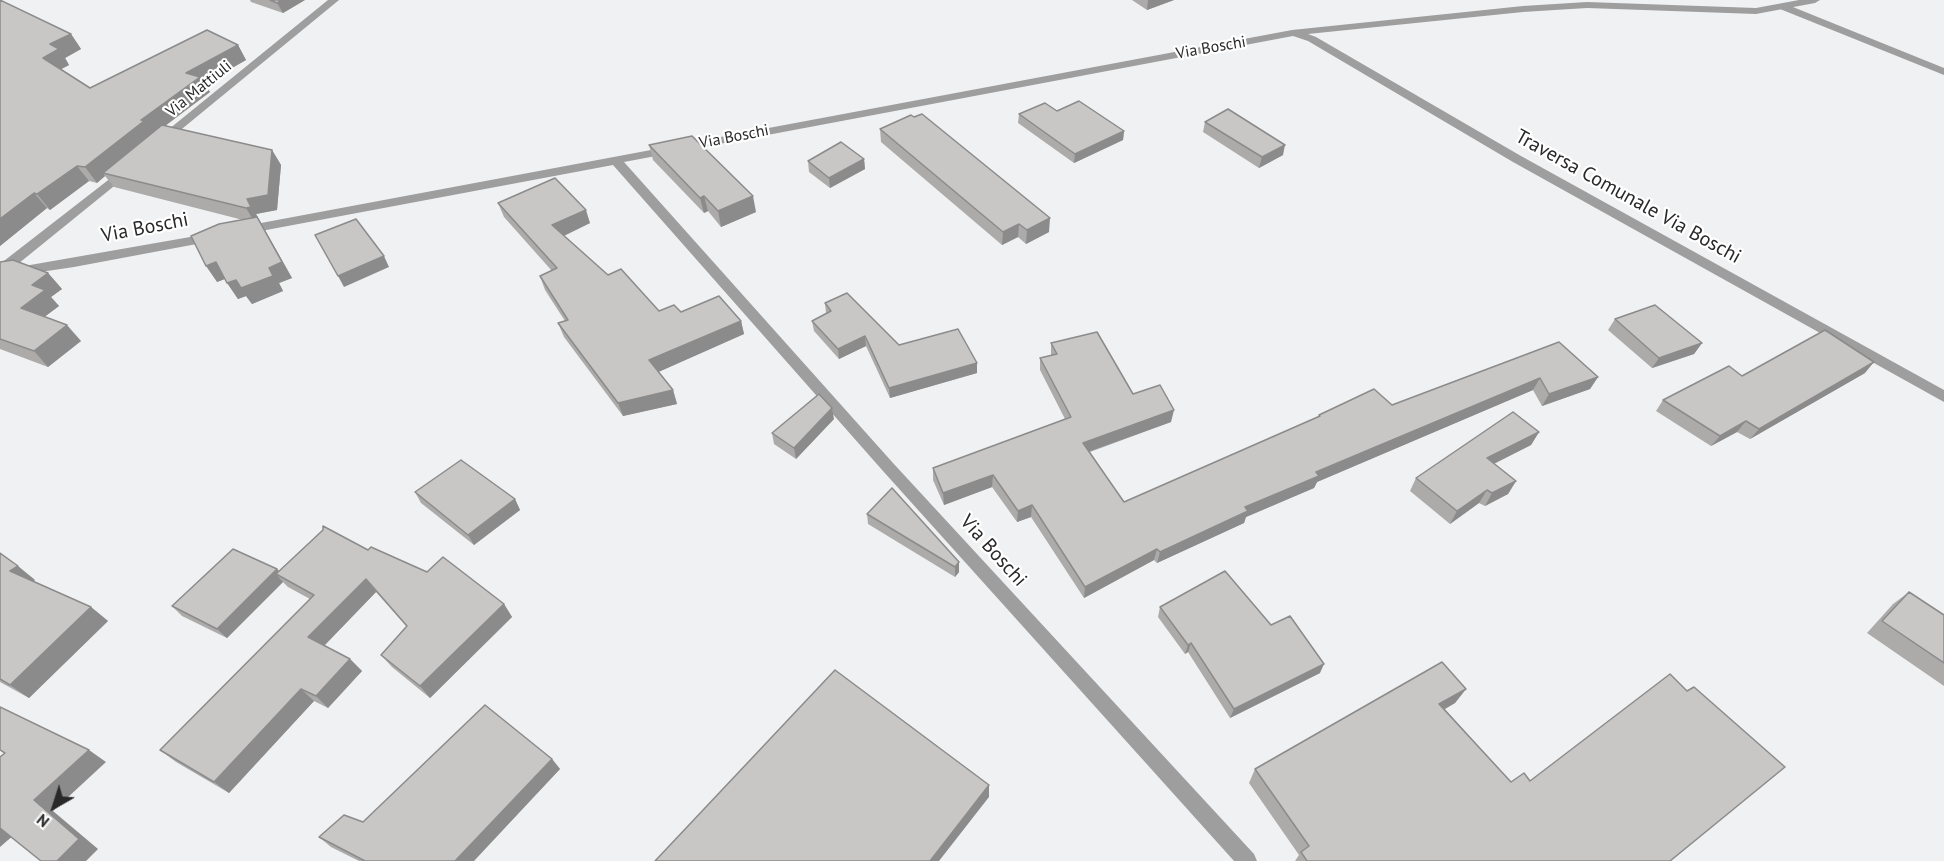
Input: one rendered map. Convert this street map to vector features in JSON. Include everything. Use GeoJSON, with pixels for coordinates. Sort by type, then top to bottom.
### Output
{"type":"FeatureCollection","features":[{"type":"Feature","properties":{"kind":"street","name":"Via Mattiuli"},"geometry":{"type":"LineString","coordinates":[[156,145],[334,0]]}},
{"type":"Feature","properties":{"kind":"street","name":"Via Boschi"},"geometry":{"type":"LineString","coordinates":[[0,273],[74,263],[1292,33],[1448,16],[1587,5],[1756,11],[1815,0]]}},
{"type":"Feature","properties":{"kind":"street"},"geometry":{"type":"LineString","coordinates":[[1784,7],[1944,72]]}},
{"type":"Feature","properties":{"kind":"street","name":"Traversa Comunale Via Boschi"},"geometry":{"type":"LineString","coordinates":[[1292,33],[1312,39],[1517,159],[1944,397]]}},
{"type":"Feature","properties":{"kind":"street"},"geometry":{"type":"LineString","coordinates":[[0,273],[138,160]]}},
{"type":"Feature","properties":{"kind":"street","name":"Via Boschi"},"geometry":{"type":"LineString","coordinates":[[615,160],[896,476],[1247,861]]}},
{"type":"Feature","properties":{"kind":"building"},"geometry":{"type":"Polygon","coordinates":[[[0,0],[71,34],[50,44],[59,49],[43,58],[90,88],[207,30],[238,45],[186,73],[200,77],[141,120],[144,121],[85,167],[77,166],[37,194],[34,193],[0,219],[0,0]]]}},
{"type":"Feature","properties":{"kind":"building"},"geometry":{"type":"Polygon","coordinates":[[[1079,101],[1124,131],[1075,154],[1019,114],[1045,103],[1057,111],[1079,101]]]}},
{"type":"Feature","properties":{"kind":"building"},"geometry":{"type":"Polygon","coordinates":[[[1228,109],[1285,145],[1262,157],[1205,122],[1228,109]]]}},
{"type":"Feature","properties":{"kind":"building"},"geometry":{"type":"Polygon","coordinates":[[[922,114],[1050,218],[1027,230],[1019,224],[1003,232],[880,129],[911,115],[914,117],[922,114]]]}},
{"type":"Feature","properties":{"kind":"building"},"geometry":{"type":"Polygon","coordinates":[[[162,125],[272,150],[268,195],[247,199],[251,207],[246,208],[103,173],[162,125]]]}},
{"type":"Feature","properties":{"kind":"building"},"geometry":{"type":"Polygon","coordinates":[[[692,136],[753,196],[718,211],[704,196],[700,198],[649,145],[692,136]]]}},
{"type":"Feature","properties":{"kind":"building"},"geometry":{"type":"Polygon","coordinates":[[[841,142],[864,159],[829,178],[808,161],[841,142]]]}},
{"type":"Feature","properties":{"kind":"building"},"geometry":{"type":"Polygon","coordinates":[[[555,178],[586,210],[552,225],[608,275],[621,269],[659,311],[674,305],[681,312],[719,296],[741,321],[649,360],[673,390],[618,403],[558,323],[568,320],[540,276],[557,268],[498,203],[555,178]]]}},
{"type":"Feature","properties":{"kind":"building"},"geometry":{"type":"Polygon","coordinates":[[[257,217],[282,262],[269,268],[273,276],[241,288],[236,280],[227,283],[216,262],[206,266],[191,236],[219,224],[257,217]]]}},
{"type":"Feature","properties":{"kind":"building"},"geometry":{"type":"Polygon","coordinates":[[[356,219],[384,256],[338,276],[315,235],[356,219]]]}},
{"type":"Feature","properties":{"kind":"building"},"geometry":{"type":"Polygon","coordinates":[[[13,260],[48,273],[32,285],[45,290],[21,308],[67,325],[34,351],[0,339],[0,262],[13,260]]]}},
{"type":"Feature","properties":{"kind":"building"},"geometry":{"type":"Polygon","coordinates":[[[847,293],[899,345],[958,329],[977,363],[889,388],[865,336],[838,349],[812,321],[831,311],[825,303],[847,293]]]}},
{"type":"Feature","properties":{"kind":"building"},"geometry":{"type":"Polygon","coordinates":[[[1655,305],[1702,343],[1659,358],[1615,319],[1655,305]]]}},
{"type":"Feature","properties":{"kind":"building"},"geometry":{"type":"Polygon","coordinates":[[[1825,330],[1874,362],[1759,429],[1746,421],[1720,436],[1663,400],[1729,366],[1742,376],[1825,330]]]}},
{"type":"Feature","properties":{"kind":"building"},"geometry":{"type":"Polygon","coordinates":[[[1097,332],[1133,394],[1160,385],[1174,410],[1083,443],[1124,502],[1320,416],[1374,389],[1392,405],[1559,342],[1598,377],[1549,394],[1540,378],[1316,472],[1319,476],[1245,507],[1248,511],[1160,552],[1157,549],[1085,587],[1032,505],[1018,511],[993,475],[943,493],[933,468],[1071,417],[1040,358],[1057,354],[1051,343],[1097,332]]]}},
{"type":"Feature","properties":{"kind":"building"},"geometry":{"type":"Polygon","coordinates":[[[819,394],[832,408],[794,448],[772,433],[819,394]]]}},
{"type":"Feature","properties":{"kind":"building"},"geometry":{"type":"Polygon","coordinates":[[[1513,412],[1539,432],[1487,458],[1516,481],[1492,493],[1487,490],[1457,511],[1416,478],[1513,412]]]}},
{"type":"Feature","properties":{"kind":"building"},"geometry":{"type":"Polygon","coordinates":[[[461,460],[515,499],[468,535],[415,492],[461,460]]]}},
{"type":"Feature","properties":{"kind":"building"},"geometry":{"type":"Polygon","coordinates":[[[892,488],[959,562],[955,567],[867,514],[892,488]]]}},
{"type":"Feature","properties":{"kind":"building"},"geometry":{"type":"Polygon","coordinates":[[[323,526],[368,550],[371,547],[427,572],[443,557],[504,604],[420,686],[381,655],[407,626],[366,579],[308,637],[350,659],[316,696],[301,689],[214,782],[160,750],[314,595],[276,574],[323,530],[323,526]]]}},
{"type":"Feature","properties":{"kind":"building"},"geometry":{"type":"Polygon","coordinates":[[[233,549],[277,569],[217,629],[172,606],[233,549]]]}},
{"type":"Feature","properties":{"kind":"building"},"geometry":{"type":"Polygon","coordinates":[[[0,553],[18,566],[10,571],[91,607],[10,685],[0,679],[0,553]]]}},
{"type":"Feature","properties":{"kind":"building"},"geometry":{"type":"Polygon","coordinates":[[[1225,571],[1271,625],[1290,616],[1324,664],[1234,709],[1191,643],[1188,645],[1160,607],[1225,571]]]}},
{"type":"Feature","properties":{"kind":"building"},"geometry":{"type":"Polygon","coordinates":[[[1909,592],[1944,615],[1944,663],[1882,621],[1909,592]]]}},
{"type":"Feature","properties":{"kind":"building"},"geometry":{"type":"Polygon","coordinates":[[[1442,662],[1466,689],[1439,704],[1511,782],[1524,773],[1530,781],[1670,674],[1687,691],[1694,687],[1785,767],[1670,861],[1307,861],[1301,852],[1309,846],[1255,769],[1442,662]]]}},
{"type":"Feature","properties":{"kind":"building"},"geometry":{"type":"Polygon","coordinates":[[[835,670],[989,785],[930,861],[655,861],[835,670]]]}},
{"type":"Feature","properties":{"kind":"building"},"geometry":{"type":"Polygon","coordinates":[[[485,705],[552,759],[455,861],[365,861],[319,837],[344,815],[363,822],[485,705]]]}},
{"type":"Feature","properties":{"kind":"building"},"geometry":{"type":"Polygon","coordinates":[[[0,707],[89,750],[34,800],[79,839],[57,861],[41,861],[0,828],[0,757],[5,753],[0,750],[0,707]]]}}]}
